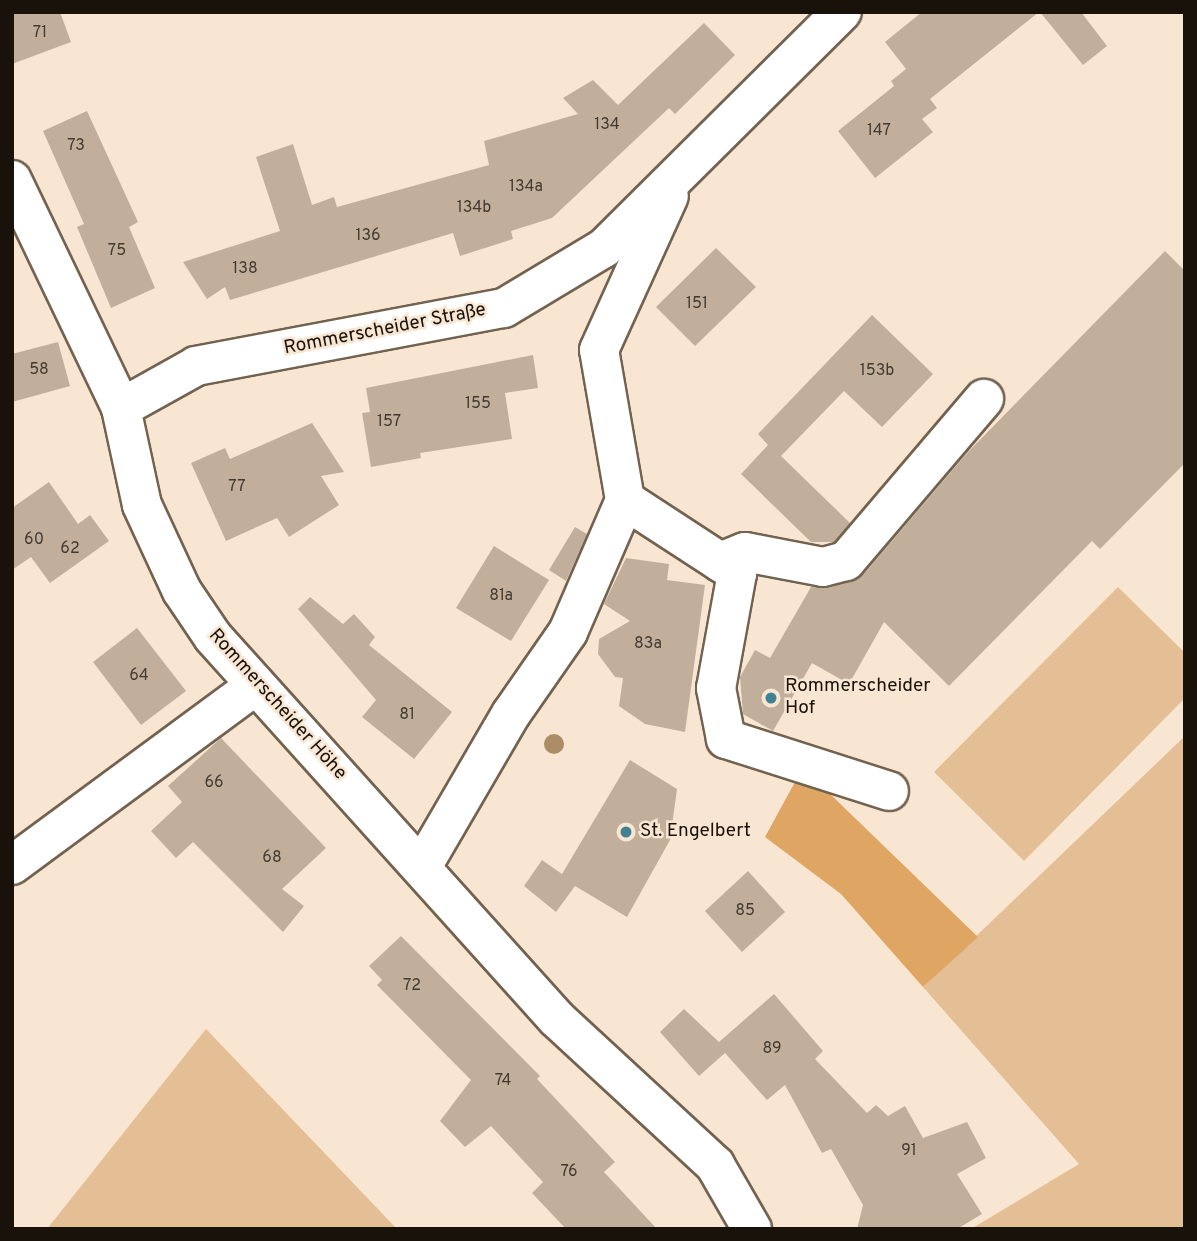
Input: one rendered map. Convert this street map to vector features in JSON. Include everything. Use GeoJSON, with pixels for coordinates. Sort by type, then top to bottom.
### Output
{"type":"FeatureCollection","features":[{"type":"Feature","properties":{"kind":"street","name":"Rommerscheider Straße"},"geometry":{"type":"LineString","coordinates":[[121,408],[196,366],[503,308],[604,248],[842,12]]}},
{"type":"Feature","properties":{"kind":"street"},"geometry":{"type":"LineString","coordinates":[[423,865],[511,714],[568,632],[625,500],[599,350],[678,176]]}},
{"type":"Feature","properties":{"kind":"street","name":"Rommerscheider Höhe"},"geometry":{"type":"LineString","coordinates":[[12,180],[121,408],[142,505],[182,591],[212,637],[423,865],[556,1019],[715,1165],[752,1229]]}},
{"type":"Feature","properties":{"kind":"street"},"geometry":{"type":"LineString","coordinates":[[720,562],[745,552],[823,567],[846,561],[984,399]]}},
{"type":"Feature","properties":{"kind":"street"},"geometry":{"type":"LineString","coordinates":[[625,500],[737,573],[716,688],[726,739],[889,791]]}},
{"type":"Feature","properties":{"kind":"street"},"geometry":{"type":"LineString","coordinates":[[12,865],[256,685]]}},
{"type":"Feature","properties":{"kind":"shaded area"},"geometry":{"type":"Polygon","coordinates":[[[1118,587],[1185,653],[1185,698],[1024,861],[934,772],[1118,587]]]}},
{"type":"Feature","properties":{"kind":"shaded area"},"geometry":{"type":"Polygon","coordinates":[[[1185,736],[1185,1229],[971,1229],[1079,1164],[923,987],[1185,736]]]}},
{"type":"Feature","properties":{"kind":"shaded area"},"geometry":{"type":"Polygon","coordinates":[[[795,782],[828,792],[978,937],[923,987],[841,894],[765,837],[795,782]]]}},
{"type":"Feature","properties":{"kind":"shaded area"},"geometry":{"type":"Polygon","coordinates":[[[206,1029],[397,1229],[47,1229],[206,1029]]]}},
{"type":"Feature","properties":{"kind":"building"},"geometry":{"type":"Polygon","coordinates":[[[12,12],[60,12],[71,42],[12,64],[12,12]]]}},
{"type":"Feature","properties":{"kind":"building"},"geometry":{"type":"Polygon","coordinates":[[[922,12],[1039,12],[930,99],[937,108],[922,119],[933,132],[875,178],[838,131],[894,86],[891,81],[906,69],[885,42],[922,12]]]}},
{"type":"Feature","properties":{"kind":"building"},"geometry":{"type":"Polygon","coordinates":[[[1040,12],[1081,12],[1107,46],[1083,65],[1040,12]]]}},
{"type":"Feature","properties":{"kind":"building"},"geometry":{"type":"Polygon","coordinates":[[[704,23],[735,55],[675,114],[669,108],[552,218],[511,231],[513,239],[460,256],[453,233],[230,300],[225,287],[207,299],[183,262],[280,231],[256,157],[293,144],[312,205],[334,197],[337,207],[489,165],[484,141],[578,114],[563,98],[593,80],[618,105],[704,23]]]}},
{"type":"Feature","properties":{"kind":"building"},"geometry":{"type":"Polygon","coordinates":[[[87,111],[138,222],[129,227],[155,288],[111,308],[77,227],[84,224],[43,131],[87,111]]]}},
{"type":"Feature","properties":{"kind":"building"},"geometry":{"type":"Polygon","coordinates":[[[716,248],[756,287],[695,346],[656,307],[716,248]]]}},
{"type":"Feature","properties":{"kind":"building"},"geometry":{"type":"Polygon","coordinates":[[[1165,251],[1185,271],[1185,463],[1100,549],[1092,541],[949,686],[884,622],[849,684],[812,663],[773,731],[743,714],[740,677],[755,650],[770,658],[811,587],[829,588],[863,575],[968,452],[1165,251]]]}},
{"type":"Feature","properties":{"kind":"building"},"geometry":{"type":"Polygon","coordinates":[[[872,315],[933,374],[882,427],[844,391],[781,456],[850,523],[834,542],[811,542],[741,474],[768,445],[758,434],[872,315]]]}},
{"type":"Feature","properties":{"kind":"building"},"geometry":{"type":"Polygon","coordinates":[[[58,342],[70,386],[12,402],[12,354],[58,342]]]}},
{"type":"Feature","properties":{"kind":"building"},"geometry":{"type":"Polygon","coordinates":[[[533,355],[538,388],[505,393],[512,439],[420,453],[421,458],[371,467],[362,413],[370,412],[366,388],[533,355]]]}},
{"type":"Feature","properties":{"kind":"building"},"geometry":{"type":"Polygon","coordinates":[[[312,423],[344,472],[321,476],[339,505],[289,537],[277,518],[226,541],[191,463],[225,448],[230,459],[312,423]]]}},
{"type":"Feature","properties":{"kind":"building"},"geometry":{"type":"Polygon","coordinates":[[[49,482],[78,524],[90,515],[109,541],[50,583],[31,557],[12,570],[12,508],[49,482]]]}},
{"type":"Feature","properties":{"kind":"building"},"geometry":{"type":"Polygon","coordinates":[[[575,527],[587,534],[566,581],[549,570],[575,527]]]}},
{"type":"Feature","properties":{"kind":"building"},"geometry":{"type":"Polygon","coordinates":[[[494,546],[549,580],[511,641],[456,608],[494,546]]]}},
{"type":"Feature","properties":{"kind":"building"},"geometry":{"type":"Polygon","coordinates":[[[626,558],[669,564],[667,580],[705,585],[685,732],[645,724],[619,706],[623,678],[615,677],[598,654],[599,639],[630,621],[604,604],[626,558]]]}},
{"type":"Feature","properties":{"kind":"building"},"geometry":{"type":"Polygon","coordinates":[[[310,597],[343,624],[354,614],[375,637],[369,645],[452,712],[414,759],[362,717],[376,700],[298,609],[310,597]]]}},
{"type":"Feature","properties":{"kind":"building"},"geometry":{"type":"Polygon","coordinates":[[[137,628],[186,691],[141,725],[93,662],[137,628]]]}},
{"type":"Feature","properties":{"kind":"building"},"geometry":{"type":"Polygon","coordinates":[[[221,738],[326,848],[282,889],[304,906],[283,932],[193,842],[176,858],[151,831],[182,802],[168,786],[221,738]]]}},
{"type":"Feature","properties":{"kind":"building","name":"St. Engelbert"},"geometry":{"type":"Polygon","coordinates":[[[630,760],[677,789],[670,840],[627,917],[575,886],[556,912],[524,886],[542,860],[562,874],[630,760]]]}},
{"type":"Feature","properties":{"kind":"building"},"geometry":{"type":"Polygon","coordinates":[[[748,871],[785,912],[742,952],[705,911],[748,871]]]}},
{"type":"Feature","properties":{"kind":"building"},"geometry":{"type":"Polygon","coordinates":[[[401,936],[540,1076],[537,1079],[615,1162],[604,1172],[657,1229],[566,1229],[532,1193],[543,1182],[491,1126],[465,1147],[440,1121],[471,1080],[377,985],[382,980],[369,966],[401,936]]]}},
{"type":"Feature","properties":{"kind":"building"},"geometry":{"type":"Polygon","coordinates":[[[774,994],[823,1051],[815,1059],[867,1113],[876,1105],[888,1116],[905,1106],[923,1138],[967,1122],[986,1158],[957,1174],[982,1214],[957,1229],[857,1229],[863,1205],[831,1149],[822,1153],[785,1085],[767,1100],[725,1053],[699,1076],[660,1032],[684,1009],[719,1042],[774,994]]]}},
{"type":"Feature","properties":{"kind":"place","name":"Rommerscheider Hof"},"geometry":{"type":"Point","coordinates":[771,698]}},
{"type":"Feature","properties":{"kind":"place","name":"St. Engelbert"},"geometry":{"type":"Point","coordinates":[626,832]}}]}
